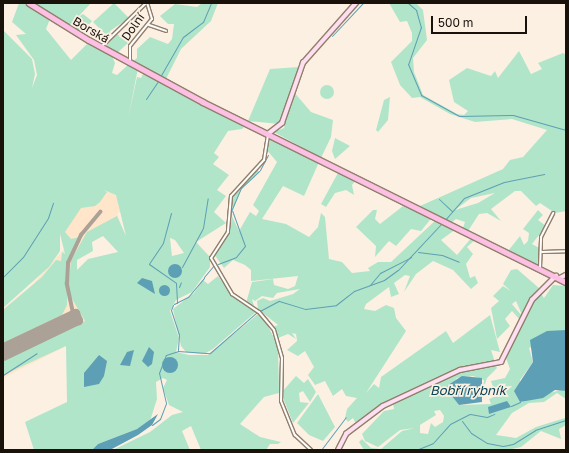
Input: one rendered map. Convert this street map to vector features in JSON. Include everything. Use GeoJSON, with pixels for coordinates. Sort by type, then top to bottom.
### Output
{"type":"FeatureCollection","features":[{"type":"Feature","properties":{"kind":"main road","name":"Borská"},"geometry":{"type":"LineString","coordinates":[[29,3],[101,47],[145,71],[268,134],[566,282]]}},
{"type":"Feature","properties":{"kind":"street"},"geometry":{"type":"LineString","coordinates":[[101,47],[147,3]]}},
{"type":"Feature","properties":{"kind":"street","name":"Dolní"},"geometry":{"type":"LineString","coordinates":[[130,63],[130,46],[149,25],[152,14],[147,3]]}},
{"type":"Feature","properties":{"kind":"street"},"geometry":{"type":"LineString","coordinates":[[311,450],[295,435],[281,401],[282,358],[274,330],[259,312],[232,294],[211,258],[228,232],[230,198],[264,160],[268,134],[282,123],[304,63],[356,3]]}},
{"type":"Feature","properties":{"kind":"street"},"geometry":{"type":"LineString","coordinates":[[149,25],[166,31]]}},
{"type":"Feature","properties":{"kind":"street"},"geometry":{"type":"LineString","coordinates":[[540,268],[542,252],[541,237],[553,213]]}},
{"type":"Feature","properties":{"kind":"street"},"geometry":{"type":"LineString","coordinates":[[542,252],[566,251]]}},
{"type":"Feature","properties":{"kind":"street"},"geometry":{"type":"LineString","coordinates":[[338,450],[346,434],[383,406],[460,370],[502,362],[532,300],[558,277],[566,275]]}},
{"type":"Feature","properties":{"kind":"shaded area"},"geometry":{"type":"Polygon","coordinates":[[[103,190],[116,195],[123,212],[117,213],[126,238],[103,236],[92,242],[77,260],[72,281],[86,322],[66,346],[3,378],[3,309],[32,285],[65,248],[63,206],[103,190]]]}},
{"type":"Feature","properties":{"kind":"green space"},"geometry":{"type":"Polygon","coordinates":[[[19,3],[26,3],[50,19],[46,29],[71,60],[89,42],[111,54],[115,63],[112,73],[117,75],[129,64],[138,68],[128,119],[137,77],[141,78],[144,72],[245,126],[242,129],[228,131],[214,153],[219,157],[213,164],[229,175],[217,190],[226,196],[214,212],[226,223],[196,242],[210,257],[210,267],[192,292],[176,300],[170,311],[179,338],[176,352],[189,355],[208,355],[258,314],[266,322],[278,346],[279,393],[264,397],[240,424],[260,437],[281,442],[278,444],[270,444],[266,450],[201,450],[191,426],[182,431],[190,450],[113,450],[150,432],[172,415],[183,412],[169,405],[163,388],[167,380],[163,378],[156,382],[157,399],[150,421],[137,429],[98,444],[92,450],[34,450],[25,422],[67,402],[66,346],[3,375],[3,361],[85,321],[68,292],[71,260],[87,232],[117,216],[126,236],[116,195],[104,190],[107,192],[100,202],[95,206],[81,208],[65,232],[71,239],[80,237],[68,263],[67,305],[62,315],[3,343],[3,310],[42,277],[56,260],[61,261],[62,252],[65,254],[60,234],[60,251],[49,267],[3,308],[3,30],[32,59],[35,74],[32,88],[37,75],[34,60],[16,35],[26,34],[12,22],[19,3]],[[103,236],[92,242],[93,251],[77,260],[77,270],[88,259],[118,252],[103,236]],[[170,238],[172,256],[184,253],[175,240],[170,238]]]}},
{"type":"Feature","properties":{"kind":"green space"},"geometry":{"type":"Polygon","coordinates":[[[33,3],[91,3],[78,17],[83,14],[92,21],[81,34],[33,3]]]}},
{"type":"Feature","properties":{"kind":"green space"},"geometry":{"type":"Polygon","coordinates":[[[114,3],[129,18],[110,31],[109,38],[93,22],[114,3]]]}},
{"type":"Feature","properties":{"kind":"green space"},"geometry":{"type":"Polygon","coordinates":[[[202,3],[218,3],[211,21],[181,49],[166,79],[132,62],[137,58],[137,49],[150,37],[168,44],[172,39],[174,24],[168,24],[160,16],[175,4],[197,7],[202,3]]]}},
{"type":"Feature","properties":{"kind":"green space"},"geometry":{"type":"Polygon","coordinates":[[[389,3],[416,3],[423,10],[427,40],[413,58],[414,72],[423,95],[457,114],[464,115],[468,111],[454,102],[449,80],[467,68],[491,76],[495,71],[498,78],[519,51],[531,74],[542,69],[538,63],[563,53],[566,55],[566,211],[555,213],[540,203],[536,206],[521,191],[515,191],[491,209],[501,221],[487,213],[479,214],[468,231],[463,228],[465,222],[456,219],[451,223],[420,206],[503,169],[510,160],[523,157],[547,130],[512,119],[475,122],[450,114],[420,97],[412,98],[400,85],[391,62],[412,41],[412,33],[407,21],[400,22],[389,3]],[[495,193],[471,198],[455,210],[478,203],[495,193]]]}},
{"type":"Feature","properties":{"kind":"green space"},"geometry":{"type":"Polygon","coordinates":[[[116,33],[128,43],[116,54],[102,47],[116,33]]]}},
{"type":"Feature","properties":{"kind":"green space"},"geometry":{"type":"Polygon","coordinates":[[[299,67],[279,124],[248,121],[270,69],[299,67]]]}},
{"type":"Feature","properties":{"kind":"green space"},"geometry":{"type":"Polygon","coordinates":[[[327,85],[332,87],[334,92],[332,97],[327,99],[322,97],[320,92],[322,87],[327,85]]]}},
{"type":"Feature","properties":{"kind":"green space"},"geometry":{"type":"Polygon","coordinates":[[[293,91],[311,112],[333,120],[331,137],[321,158],[274,132],[284,128],[293,91]]]}},
{"type":"Feature","properties":{"kind":"green space"},"geometry":{"type":"Polygon","coordinates":[[[390,97],[388,120],[378,132],[376,130],[384,100],[390,97]]]}},
{"type":"Feature","properties":{"kind":"green space"},"geometry":{"type":"Polygon","coordinates":[[[269,138],[319,162],[304,196],[283,186],[262,219],[286,224],[309,237],[318,227],[321,213],[325,217],[329,259],[342,262],[352,273],[370,271],[368,268],[378,262],[391,262],[437,219],[456,229],[441,240],[457,255],[472,237],[476,239],[467,247],[473,254],[466,264],[470,278],[475,276],[478,283],[471,289],[453,270],[433,261],[416,274],[404,292],[410,276],[405,275],[394,283],[399,294],[391,297],[389,287],[366,304],[364,309],[375,311],[386,305],[394,308],[396,318],[406,331],[366,393],[374,384],[379,388],[381,377],[446,331],[453,343],[490,315],[500,352],[491,350],[497,368],[487,378],[483,390],[484,380],[473,376],[457,378],[447,390],[459,405],[491,404],[489,399],[496,396],[491,381],[505,378],[510,369],[506,358],[530,306],[539,291],[544,298],[553,285],[566,286],[566,330],[529,348],[533,362],[520,380],[521,402],[560,390],[566,391],[566,399],[557,393],[544,402],[529,403],[512,413],[496,435],[516,438],[536,427],[565,418],[566,425],[559,429],[561,439],[541,431],[521,447],[512,449],[364,450],[359,442],[362,439],[371,448],[381,449],[402,431],[415,428],[400,430],[378,447],[365,441],[362,434],[384,411],[394,409],[393,403],[429,387],[429,383],[380,405],[356,424],[353,418],[348,422],[345,418],[347,409],[357,398],[346,396],[342,389],[333,396],[325,381],[315,385],[308,375],[314,367],[305,351],[298,356],[287,350],[297,341],[296,334],[292,333],[296,339],[288,334],[278,338],[273,327],[278,325],[258,309],[257,301],[263,298],[270,301],[293,294],[300,289],[277,293],[273,298],[262,296],[255,301],[252,299],[254,306],[246,303],[252,282],[273,279],[274,285],[288,289],[295,286],[298,276],[251,281],[251,270],[245,265],[233,260],[224,268],[213,253],[229,233],[229,210],[239,231],[250,212],[256,216],[259,211],[253,205],[277,162],[266,149],[269,138]],[[440,410],[434,411],[436,415],[420,425],[420,433],[428,434],[431,423],[435,427],[443,422],[444,416],[440,410]]]}},
{"type":"Feature","properties":{"kind":"green space"},"geometry":{"type":"Polygon","coordinates":[[[335,138],[350,146],[335,159],[332,151],[335,138]]]}},
{"type":"Feature","properties":{"kind":"green space"},"geometry":{"type":"Polygon","coordinates":[[[256,168],[259,172],[241,190],[233,209],[229,208],[235,191],[256,168]]]}},
{"type":"Feature","properties":{"kind":"green space"},"geometry":{"type":"Polygon","coordinates":[[[339,171],[357,179],[352,185],[354,195],[346,190],[335,193],[326,207],[321,204],[339,171]]]}},
{"type":"Feature","properties":{"kind":"green space"},"geometry":{"type":"Polygon","coordinates":[[[403,206],[430,216],[430,220],[421,231],[411,229],[396,246],[389,241],[375,257],[376,246],[356,227],[373,210],[377,210],[375,219],[380,224],[403,206]]]}},
{"type":"Feature","properties":{"kind":"green space"},"geometry":{"type":"Polygon","coordinates":[[[538,210],[543,215],[538,220],[546,226],[532,244],[541,249],[538,266],[508,251],[520,236],[524,245],[528,241],[529,233],[523,229],[538,210]]]}},
{"type":"Feature","properties":{"kind":"green space"},"geometry":{"type":"Polygon","coordinates":[[[517,269],[539,288],[522,315],[516,301],[512,304],[522,316],[520,320],[512,311],[505,319],[510,326],[497,339],[491,308],[499,301],[493,296],[503,286],[511,291],[503,284],[511,270],[517,269]]]}},
{"type":"Feature","properties":{"kind":"green space"},"geometry":{"type":"Polygon","coordinates":[[[218,276],[232,295],[256,312],[213,349],[204,354],[186,352],[181,346],[173,309],[194,293],[203,280],[208,284],[218,276]]]}},
{"type":"Feature","properties":{"kind":"green space"},"geometry":{"type":"Polygon","coordinates":[[[296,376],[304,383],[308,379],[316,392],[310,402],[303,391],[299,393],[300,402],[309,403],[293,423],[281,393],[296,376]]]}},
{"type":"Feature","properties":{"kind":"green space"},"geometry":{"type":"Polygon","coordinates":[[[318,394],[335,427],[323,441],[309,435],[297,423],[318,394]]]}},
{"type":"Feature","properties":{"kind":"water"},"geometry":{"type":"Polygon","coordinates":[[[175,264],[180,266],[182,271],[180,276],[175,278],[170,276],[168,271],[170,266],[175,264]]]}},
{"type":"Feature","properties":{"kind":"water"},"geometry":{"type":"Polygon","coordinates":[[[142,278],[152,281],[155,294],[137,283],[142,278]]]}},
{"type":"Feature","properties":{"kind":"water"},"geometry":{"type":"Polygon","coordinates":[[[164,284],[168,286],[170,290],[168,294],[164,296],[160,294],[158,290],[160,286],[164,284]]]}},
{"type":"Feature","properties":{"kind":"water"},"geometry":{"type":"Polygon","coordinates":[[[566,330],[566,391],[555,390],[543,398],[520,402],[514,391],[533,362],[530,340],[547,331],[566,330]]]}},
{"type":"Feature","properties":{"kind":"water"},"geometry":{"type":"Polygon","coordinates":[[[149,347],[154,352],[152,364],[148,367],[142,361],[149,347]]]}},
{"type":"Feature","properties":{"kind":"water"},"geometry":{"type":"Polygon","coordinates":[[[134,350],[130,366],[120,365],[127,352],[134,350]]]}},
{"type":"Feature","properties":{"kind":"water"},"geometry":{"type":"Polygon","coordinates":[[[99,355],[107,361],[104,376],[99,384],[84,387],[84,373],[99,355]]]}},
{"type":"Feature","properties":{"kind":"water"},"geometry":{"type":"Polygon","coordinates":[[[170,357],[177,362],[178,365],[173,372],[170,373],[163,368],[162,365],[167,358],[170,357]]]}},
{"type":"Feature","properties":{"kind":"water","name":"Bobří rybník"},"geometry":{"type":"Polygon","coordinates":[[[462,376],[482,378],[482,402],[459,405],[447,390],[448,385],[462,376]]]}},
{"type":"Feature","properties":{"kind":"water"},"geometry":{"type":"Polygon","coordinates":[[[507,401],[511,407],[489,414],[488,407],[507,401]]]}},
{"type":"Feature","properties":{"kind":"water"},"geometry":{"type":"Polygon","coordinates":[[[158,414],[152,425],[138,435],[110,450],[92,450],[98,444],[137,429],[158,414]]]}},
{"type":"Feature","properties":{"kind":"waterway"},"geometry":{"type":"LineString","coordinates":[[160,77],[183,37],[203,22],[211,3]]}},
{"type":"Feature","properties":{"kind":"waterway"},"geometry":{"type":"LineString","coordinates":[[332,36],[363,3]]}},
{"type":"Feature","properties":{"kind":"waterway"},"geometry":{"type":"LineString","coordinates":[[408,3],[416,10],[421,27],[408,64],[421,95],[459,116],[513,115],[566,130]]}},
{"type":"Feature","properties":{"kind":"waterway"},"geometry":{"type":"LineString","coordinates":[[146,99],[159,80]]}},
{"type":"Feature","properties":{"kind":"waterway"},"geometry":{"type":"LineString","coordinates":[[260,170],[268,155]]}},
{"type":"Feature","properties":{"kind":"waterway"},"geometry":{"type":"LineString","coordinates":[[232,209],[241,188],[259,171]]}},
{"type":"Feature","properties":{"kind":"waterway"},"geometry":{"type":"LineString","coordinates":[[444,221],[464,198],[504,182],[544,174]]}},
{"type":"Feature","properties":{"kind":"waterway"},"geometry":{"type":"LineString","coordinates":[[182,267],[203,228],[208,198]]}},
{"type":"Feature","properties":{"kind":"waterway"},"geometry":{"type":"LineString","coordinates":[[439,199],[452,211]]}},
{"type":"Feature","properties":{"kind":"waterway"},"geometry":{"type":"LineString","coordinates":[[3,277],[23,257],[48,218],[53,203]]}},
{"type":"Feature","properties":{"kind":"waterway"},"geometry":{"type":"LineString","coordinates":[[218,264],[236,257],[245,246],[232,210]]}},
{"type":"Feature","properties":{"kind":"waterway"},"geometry":{"type":"LineString","coordinates":[[171,213],[163,243],[149,264],[176,283],[177,303]]}},
{"type":"Feature","properties":{"kind":"waterway"},"geometry":{"type":"LineString","coordinates":[[152,425],[160,419],[166,403],[159,373],[166,355],[178,351],[210,353],[256,313],[279,301],[305,309],[336,305],[354,291],[384,280],[398,270],[442,223]]}},
{"type":"Feature","properties":{"kind":"waterway"},"geometry":{"type":"LineString","coordinates":[[418,252],[442,255],[459,262]]}},
{"type":"Feature","properties":{"kind":"waterway"},"geometry":{"type":"LineString","coordinates":[[370,285],[380,273],[411,257]]}},
{"type":"Feature","properties":{"kind":"waterway"},"geometry":{"type":"LineString","coordinates":[[204,277],[214,265]]}},
{"type":"Feature","properties":{"kind":"waterway"},"geometry":{"type":"LineString","coordinates":[[174,304],[188,297],[204,278]]}},
{"type":"Feature","properties":{"kind":"waterway"},"geometry":{"type":"LineString","coordinates":[[179,287],[181,282]]}},
{"type":"Feature","properties":{"kind":"waterway"},"geometry":{"type":"LineString","coordinates":[[173,305],[171,310],[179,335],[178,350]]}},
{"type":"Feature","properties":{"kind":"waterway"},"geometry":{"type":"LineString","coordinates":[[3,375],[37,353]]}},
{"type":"Feature","properties":{"kind":"waterway"},"geometry":{"type":"LineString","coordinates":[[511,406],[520,402]]}},
{"type":"Feature","properties":{"kind":"waterway"},"geometry":{"type":"LineString","coordinates":[[416,450],[433,443],[450,424],[470,414],[487,417],[494,414]]}},
{"type":"Feature","properties":{"kind":"waterway"},"geometry":{"type":"LineString","coordinates":[[321,450],[346,417]]}},
{"type":"Feature","properties":{"kind":"waterway"},"geometry":{"type":"LineString","coordinates":[[462,421],[471,433],[487,443],[503,446],[513,444],[535,430],[566,420]]}},
{"type":"Feature","properties":{"kind":"taxiway"},"geometry":{"type":"LineString","coordinates":[[74,318],[67,284],[68,263],[81,235],[100,212]]}},
{"type":"Feature","properties":{"kind":"runway"},"geometry":{"type":"LineString","coordinates":[[3,347],[75,313],[78,320],[3,356]]}}]}
